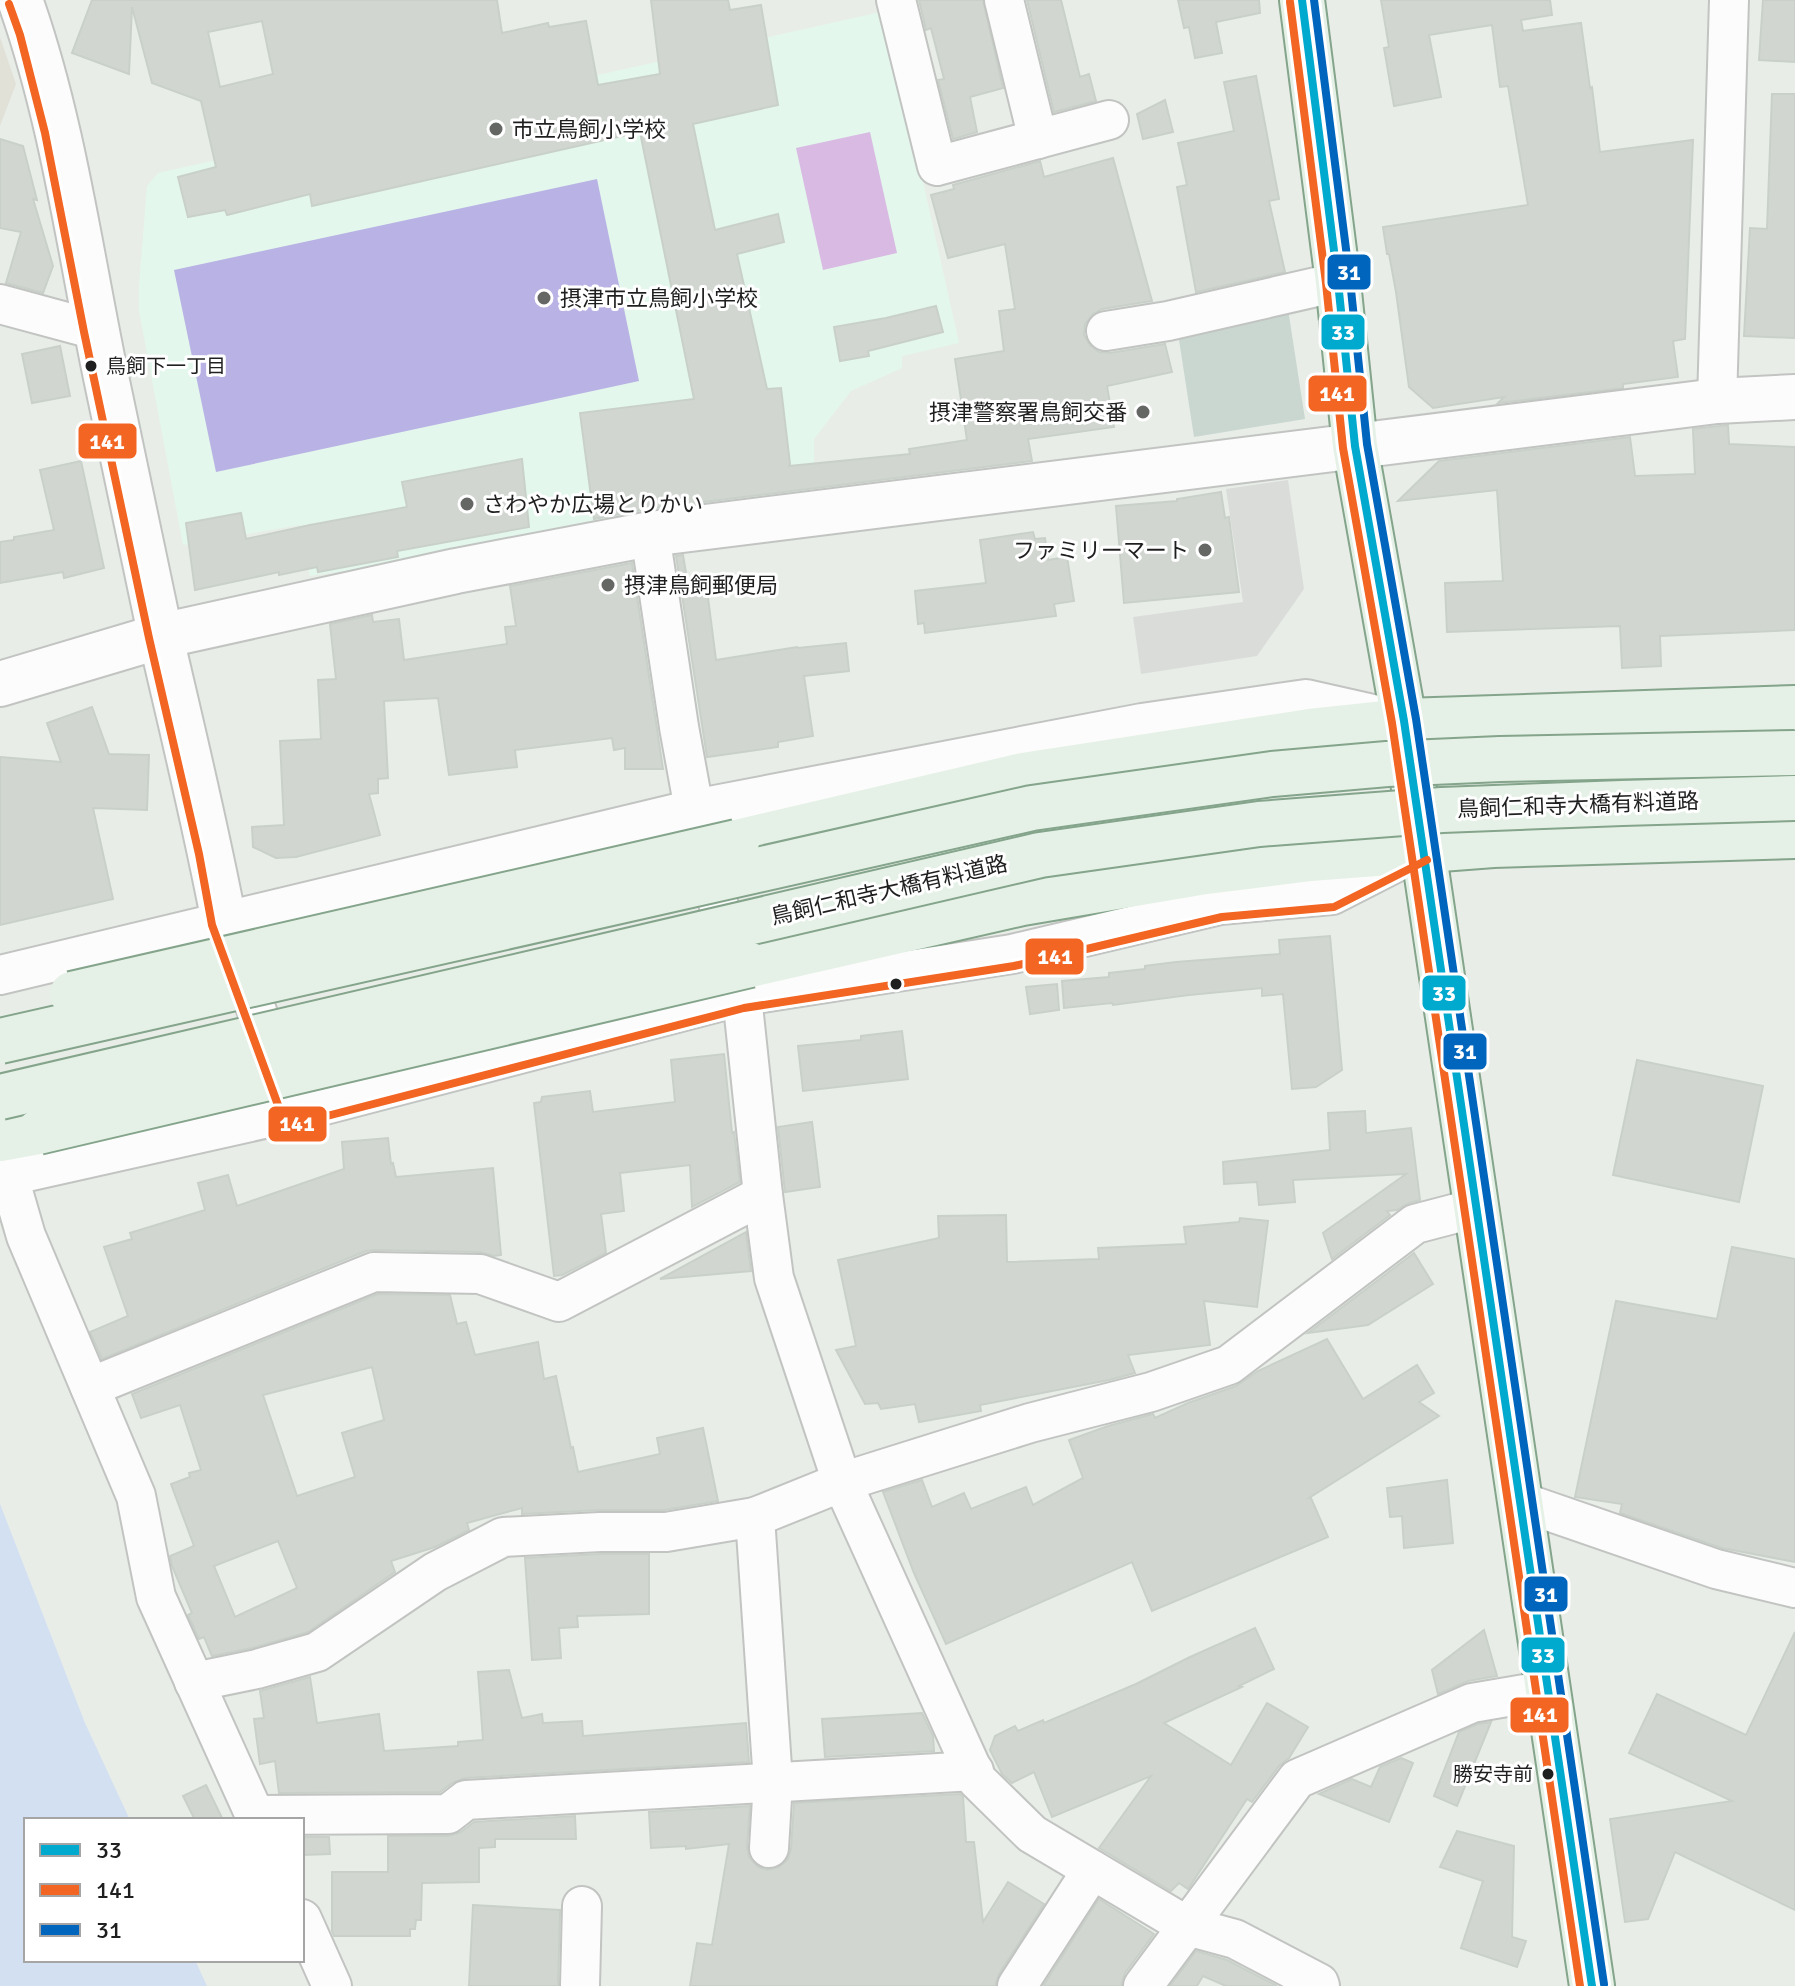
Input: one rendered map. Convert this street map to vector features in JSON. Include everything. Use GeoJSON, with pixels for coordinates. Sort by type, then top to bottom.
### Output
{"type":"FeatureCollection","features":[{"type":"Feature","properties":{"kind":"main road"},"geometry":{"type":"LineString","coordinates":[[1302,0],[1338,282],[1355,446],[1404,721],[1592,1986]]}},
{"type":"Feature","properties":{"kind":"main road"},"geometry":{"type":"LineString","coordinates":[[0,1011],[1023,775],[1310,731],[1404,721],[1795,708]]}},
{"type":"Feature","properties":{"kind":"main road","name":"鳥飼仁和寺大橋有料道路"},"geometry":{"type":"LineString","coordinates":[[0,1041],[1032,808],[1272,774],[1387,764],[1795,753]]}},
{"type":"Feature","properties":{"kind":"main road","name":"鳥飼仁和寺大橋有料道路"},"geometry":{"type":"LineString","coordinates":[[0,1097],[1040,855],[1259,824],[1412,812],[1795,798]]}},
{"type":"Feature","properties":{"kind":"main road"},"geometry":{"type":"LineString","coordinates":[[3,1154],[291,1074],[746,981],[1037,901],[1199,873],[1422,849],[1795,836]]}},
{"type":"Feature","properties":{"kind":"street"},"geometry":{"type":"LineString","coordinates":[[20,0],[57,130],[96,330],[224,922],[293,1112]]}},
{"type":"Feature","properties":{"kind":"street"},"geometry":{"type":"LineString","coordinates":[[896,0],[937,166],[1109,120]]}},
{"type":"Feature","properties":{"kind":"street"},"geometry":{"type":"LineString","coordinates":[[1004,0],[1038,139]]}},
{"type":"Feature","properties":{"kind":"street"},"geometry":{"type":"LineString","coordinates":[[1717,401],[1729,0]]}},
{"type":"Feature","properties":{"kind":"street"},"geometry":{"type":"LineString","coordinates":[[1106,331],[1168,321],[1338,282]]}},
{"type":"Feature","properties":{"kind":"street"},"geometry":{"type":"LineString","coordinates":[[0,304],[96,330]]}},
{"type":"Feature","properties":{"kind":"street"},"geometry":{"type":"LineString","coordinates":[[0,684],[161,636],[456,571],[650,534],[1717,401],[1795,397]]}},
{"type":"Feature","properties":{"kind":"street"},"geometry":{"type":"LineString","coordinates":[[650,534],[694,809],[746,981],[747,1028],[774,1278],[842,1482],[977,1780],[1032,1834],[1187,1926],[1235,1939],[1320,1986]]}},
{"type":"Feature","properties":{"kind":"street"},"geometry":{"type":"LineString","coordinates":[[0,975],[694,809],[1142,723],[1306,699],[1404,721]]}},
{"type":"Feature","properties":{"kind":"street"},"geometry":{"type":"LineString","coordinates":[[746,981],[293,1112],[3,1154],[26,1236],[136,1496],[156,1597],[256,1817],[448,1814],[466,1800],[974,1771]]}},
{"type":"Feature","properties":{"kind":"street"},"geometry":{"type":"LineString","coordinates":[[90,1387],[374,1272],[480,1274],[559,1302],[763,1195]]}},
{"type":"Feature","properties":{"kind":"street"},"geometry":{"type":"LineString","coordinates":[[194,1682],[317,1652],[435,1572],[503,1537],[666,1532],[755,1517],[842,1482],[1030,1423],[1151,1392],[1229,1365],[1415,1224],[1476,1208]]}},
{"type":"Feature","properties":{"kind":"street"},"geometry":{"type":"LineString","coordinates":[[1519,1501],[1716,1569],[1795,1588]]}},
{"type":"Feature","properties":{"kind":"street"},"geometry":{"type":"LineString","coordinates":[[755,1517],[773,1782],[769,1848]]}},
{"type":"Feature","properties":{"kind":"street"},"geometry":{"type":"LineString","coordinates":[[1143,1986],[1297,1779],[1472,1703],[1548,1690]]}},
{"type":"Feature","properties":{"kind":"street"},"geometry":{"type":"LineString","coordinates":[[1017,1986],[1092,1870]]}},
{"type":"Feature","properties":{"kind":"street"},"geometry":{"type":"LineString","coordinates":[[580,1986],[582,1906]]}},
{"type":"Feature","properties":{"kind":"street"},"geometry":{"type":"LineString","coordinates":[[304,1923],[332,1986]]}},
{"type":"Feature","properties":{"kind":"shaded area","name":"摂津市立鳥飼小学校"},"geometry":{"type":"Polygon","coordinates":[[[885,11],[959,343],[902,356],[902,368],[851,391],[814,439],[814,501],[310,576],[300,525],[183,545],[139,311],[147,186],[158,173],[885,11]]]}},
{"type":"Feature","properties":{"kind":"shaded area"},"geometry":{"type":"Polygon","coordinates":[[[0,37],[16,84],[0,126],[0,37]]]}},
{"type":"Feature","properties":{"kind":"shaded area"},"geometry":{"type":"Polygon","coordinates":[[[870,132],[897,253],[823,270],[796,148],[870,132]]]}},
{"type":"Feature","properties":{"kind":"shaded area"},"geometry":{"type":"Polygon","coordinates":[[[597,179],[639,381],[216,472],[174,270],[597,179]]]}},
{"type":"Feature","properties":{"kind":"shaded area"},"geometry":{"type":"Polygon","coordinates":[[[1288,309],[1305,419],[1194,437],[1177,327],[1288,309]]]}},
{"type":"Feature","properties":{"kind":"shaded area"},"geometry":{"type":"Polygon","coordinates":[[[1288,480],[1304,589],[1257,656],[1141,674],[1133,617],[1243,602],[1226,489],[1288,480]]]}},
{"type":"Feature","properties":{"kind":"shaded area"},"geometry":{"type":"Polygon","coordinates":[[[0,1504],[85,1723],[129,1818],[24,1818],[24,1962],[196,1962],[207,1986],[0,1986],[0,1504]]]}},
{"type":"Feature","properties":{"kind":"building"},"geometry":{"type":"Polygon","coordinates":[[[92,0],[497,0],[502,33],[548,23],[549,27],[586,21],[598,85],[660,74],[651,0],[728,0],[730,10],[761,5],[778,105],[693,124],[715,230],[778,214],[784,242],[737,254],[767,389],[781,388],[789,466],[910,454],[909,449],[967,440],[955,359],[1004,351],[999,311],[1015,309],[1005,244],[948,258],[931,195],[954,189],[953,185],[1040,161],[1044,177],[1113,158],[1152,301],[1102,309],[1085,324],[1084,335],[1099,352],[1165,344],[1172,372],[1107,386],[1114,427],[1028,439],[1032,461],[647,509],[594,519],[580,413],[694,399],[640,132],[312,206],[310,194],[227,215],[225,210],[188,217],[178,177],[216,167],[201,101],[152,83],[132,7],[129,74],[72,53],[92,0]],[[262,21],[208,32],[220,87],[273,74],[262,21]]]}},
{"type":"Feature","properties":{"kind":"building"},"geometry":{"type":"Polygon","coordinates":[[[919,0],[983,0],[1003,88],[970,97],[977,132],[953,139],[938,80],[944,79],[931,28],[926,30],[919,0]]]}},
{"type":"Feature","properties":{"kind":"building"},"geometry":{"type":"Polygon","coordinates":[[[1027,0],[1061,0],[1080,77],[1089,74],[1096,101],[1054,112],[1027,0]]]}},
{"type":"Feature","properties":{"kind":"building"},"geometry":{"type":"Polygon","coordinates":[[[1178,0],[1259,0],[1260,13],[1216,22],[1222,53],[1195,58],[1189,27],[1184,28],[1178,0]]]}},
{"type":"Feature","properties":{"kind":"building"},"geometry":{"type":"Polygon","coordinates":[[[1381,0],[1550,0],[1552,15],[1521,20],[1523,31],[1581,23],[1600,152],[1693,140],[1685,339],[1673,341],[1678,377],[1623,384],[1623,388],[1498,403],[1504,397],[1433,408],[1409,387],[1396,292],[1383,227],[1528,205],[1508,86],[1500,87],[1492,25],[1429,35],[1441,97],[1394,106],[1384,48],[1389,47],[1381,0]]]}},
{"type":"Feature","properties":{"kind":"building"},"geometry":{"type":"Polygon","coordinates":[[[1763,0],[1795,0],[1795,62],[1759,60],[1763,0]]]}},
{"type":"Feature","properties":{"kind":"building"},"geometry":{"type":"Polygon","coordinates":[[[1256,76],[1279,199],[1269,201],[1285,272],[1196,292],[1177,187],[1187,185],[1178,143],[1234,131],[1224,82],[1256,76]]]}},
{"type":"Feature","properties":{"kind":"building"},"geometry":{"type":"Polygon","coordinates":[[[1772,94],[1795,94],[1795,338],[1744,336],[1750,228],[1767,229],[1772,94]]]}},
{"type":"Feature","properties":{"kind":"building"},"geometry":{"type":"Polygon","coordinates":[[[1165,100],[1173,132],[1143,139],[1137,114],[1165,100]]]}},
{"type":"Feature","properties":{"kind":"building"},"geometry":{"type":"Polygon","coordinates":[[[0,139],[23,146],[37,200],[33,199],[53,266],[43,293],[6,283],[21,232],[0,228],[0,139]]]}},
{"type":"Feature","properties":{"kind":"building"},"geometry":{"type":"Polygon","coordinates":[[[936,306],[943,332],[868,351],[869,356],[840,361],[834,327],[936,306]]]}},
{"type":"Feature","properties":{"kind":"building"},"geometry":{"type":"Polygon","coordinates":[[[60,346],[70,396],[32,403],[22,354],[60,346]]]}},
{"type":"Feature","properties":{"kind":"building"},"geometry":{"type":"Polygon","coordinates":[[[1728,425],[1729,444],[1795,447],[1795,630],[1660,636],[1661,666],[1622,668],[1620,626],[1447,632],[1445,583],[1503,581],[1497,490],[1398,501],[1439,461],[1630,437],[1635,476],[1695,474],[1693,429],[1728,425]]]}},
{"type":"Feature","properties":{"kind":"building"},"geometry":{"type":"Polygon","coordinates":[[[522,459],[529,527],[397,551],[398,557],[318,572],[317,567],[279,575],[279,572],[195,590],[186,523],[241,513],[246,539],[407,507],[402,482],[522,459]]]}},
{"type":"Feature","properties":{"kind":"building"},"geometry":{"type":"Polygon","coordinates":[[[81,461],[104,568],[64,578],[63,572],[0,583],[0,542],[54,530],[40,470],[81,461]]]}},
{"type":"Feature","properties":{"kind":"building"},"geometry":{"type":"Polygon","coordinates":[[[1221,492],[1225,518],[1229,517],[1239,592],[1124,603],[1116,506],[1177,501],[1221,492]]]}},
{"type":"Feature","properties":{"kind":"building"},"geometry":{"type":"Polygon","coordinates":[[[1033,532],[1035,539],[1045,538],[1048,560],[1067,557],[1074,601],[1054,604],[1056,616],[925,633],[924,623],[918,624],[915,591],[986,583],[980,540],[1033,532]]]}},
{"type":"Feature","properties":{"kind":"building"},"geometry":{"type":"Polygon","coordinates":[[[683,555],[688,585],[706,582],[716,660],[846,643],[849,671],[804,676],[813,736],[778,742],[778,747],[707,757],[676,556],[683,555]]]}},
{"type":"Feature","properties":{"kind":"building"},"geometry":{"type":"Polygon","coordinates":[[[632,563],[663,769],[625,769],[625,748],[614,750],[612,738],[515,750],[517,767],[449,775],[438,698],[384,701],[388,778],[378,779],[378,793],[369,794],[380,835],[296,857],[276,858],[253,847],[252,827],[284,825],[280,741],[321,739],[318,680],[336,679],[330,624],[372,615],[373,622],[399,619],[404,660],[507,644],[505,627],[516,626],[510,586],[632,563]]]}},
{"type":"Feature","properties":{"kind":"building"},"geometry":{"type":"Polygon","coordinates":[[[92,707],[109,754],[149,755],[147,810],[93,808],[113,899],[0,925],[0,757],[61,762],[47,723],[92,707]]]}},
{"type":"Feature","properties":{"kind":"building"},"geometry":{"type":"Polygon","coordinates":[[[1330,936],[1342,1070],[1316,1087],[1292,1089],[1283,994],[1262,996],[1262,988],[1064,1008],[1062,981],[1109,977],[1109,973],[1176,962],[1280,954],[1279,940],[1330,936]]]}},
{"type":"Feature","properties":{"kind":"building"},"geometry":{"type":"Polygon","coordinates":[[[1057,984],[1059,1010],[1030,1014],[1026,987],[1057,984]]]}},
{"type":"Feature","properties":{"kind":"building"},"geometry":{"type":"Polygon","coordinates":[[[902,1031],[908,1079],[803,1091],[798,1046],[861,1040],[861,1036],[902,1031]]]}},
{"type":"Feature","properties":{"kind":"building"},"geometry":{"type":"Polygon","coordinates":[[[724,1054],[740,1182],[692,1207],[690,1165],[620,1173],[624,1211],[601,1214],[606,1253],[554,1276],[534,1103],[541,1102],[542,1097],[590,1091],[593,1112],[675,1102],[671,1060],[724,1054]]]}},
{"type":"Feature","properties":{"kind":"building"},"geometry":{"type":"Polygon","coordinates":[[[1637,1060],[1763,1086],[1739,1202],[1613,1175],[1637,1060]]]}},
{"type":"Feature","properties":{"kind":"building"},"geometry":{"type":"Polygon","coordinates":[[[1365,1111],[1366,1133],[1411,1128],[1420,1200],[1387,1211],[1390,1215],[1332,1259],[1323,1233],[1406,1174],[1293,1180],[1295,1202],[1259,1205],[1257,1182],[1224,1184],[1223,1162],[1330,1150],[1328,1113],[1365,1111]]]}},
{"type":"Feature","properties":{"kind":"building"},"geometry":{"type":"Polygon","coordinates":[[[812,1122],[820,1187],[785,1192],[778,1127],[812,1122]]]}},
{"type":"Feature","properties":{"kind":"building"},"geometry":{"type":"Polygon","coordinates":[[[388,1138],[396,1177],[493,1168],[501,1255],[366,1251],[102,1359],[90,1332],[128,1316],[104,1247],[132,1239],[130,1233],[205,1210],[198,1183],[228,1175],[237,1206],[344,1169],[342,1142],[388,1138]]]}},
{"type":"Feature","properties":{"kind":"building"},"geometry":{"type":"Polygon","coordinates":[[[1006,1215],[1007,1262],[1099,1259],[1098,1248],[1186,1244],[1184,1227],[1239,1222],[1240,1218],[1268,1221],[1257,1307],[1204,1301],[1210,1345],[1128,1355],[1135,1373],[1109,1380],[980,1405],[981,1411],[919,1422],[915,1404],[881,1409],[878,1403],[865,1404],[836,1350],[856,1346],[838,1260],[939,1238],[938,1216],[1006,1215]]]}},
{"type":"Feature","properties":{"kind":"building"},"geometry":{"type":"Polygon","coordinates":[[[746,1232],[751,1271],[660,1279],[746,1232]]]}},
{"type":"Feature","properties":{"kind":"building"},"geometry":{"type":"Polygon","coordinates":[[[1732,1247],[1795,1259],[1795,1562],[1722,1548],[1620,1513],[1622,1504],[1575,1497],[1616,1301],[1717,1319],[1732,1247]]]}},
{"type":"Feature","properties":{"kind":"building"},"geometry":{"type":"Polygon","coordinates":[[[1414,1253],[1433,1284],[1368,1325],[1308,1333],[1414,1253]]]}},
{"type":"Feature","properties":{"kind":"building"},"geometry":{"type":"Polygon","coordinates":[[[378,1294],[450,1295],[457,1324],[466,1322],[475,1355],[538,1342],[544,1379],[556,1376],[578,1472],[660,1454],[657,1438],[703,1428],[718,1501],[664,1510],[522,1514],[522,1508],[467,1523],[469,1530],[435,1547],[391,1561],[395,1572],[308,1632],[212,1656],[204,1637],[199,1639],[188,1615],[192,1613],[170,1556],[194,1546],[171,1484],[201,1470],[180,1405],[141,1418],[132,1394],[378,1294]],[[372,1367],[263,1395],[297,1496],[355,1477],[342,1433],[384,1420],[372,1367]],[[278,1541],[214,1566],[235,1617],[297,1588],[278,1541]]]}},
{"type":"Feature","properties":{"kind":"building"},"geometry":{"type":"Polygon","coordinates":[[[1327,1339],[1363,1399],[1417,1365],[1434,1393],[1419,1402],[1439,1416],[1309,1498],[1328,1537],[1152,1611],[1132,1562],[946,1644],[883,1492],[922,1480],[932,1507],[964,1493],[971,1509],[1026,1487],[1033,1505],[1083,1478],[1069,1440],[1153,1414],[1155,1418],[1236,1386],[1258,1371],[1327,1339]]]}},
{"type":"Feature","properties":{"kind":"building"},"geometry":{"type":"Polygon","coordinates":[[[1447,1480],[1453,1543],[1404,1548],[1402,1516],[1390,1517],[1387,1488],[1447,1480]]]}},
{"type":"Feature","properties":{"kind":"building"},"geometry":{"type":"Polygon","coordinates":[[[649,1554],[649,1614],[577,1616],[578,1627],[559,1628],[561,1658],[532,1660],[525,1558],[649,1554]]]}},
{"type":"Feature","properties":{"kind":"building"},"geometry":{"type":"Polygon","coordinates":[[[1255,1628],[1274,1669],[1164,1723],[1231,1765],[1267,1703],[1308,1727],[1289,1758],[1279,1766],[1252,1802],[1247,1799],[1188,1889],[1179,1883],[1171,1891],[1099,1848],[1151,1776],[1052,1817],[1034,1772],[1012,1783],[1002,1774],[990,1750],[995,1736],[1015,1726],[1018,1731],[1043,1720],[1044,1723],[1255,1628]]]}},
{"type":"Feature","properties":{"kind":"building"},"geometry":{"type":"Polygon","coordinates":[[[1484,1630],[1497,1676],[1468,1681],[1438,1694],[1432,1670],[1484,1630]]]}},
{"type":"Feature","properties":{"kind":"building"},"geometry":{"type":"Polygon","coordinates":[[[1795,1632],[1795,1910],[1675,1852],[1648,1919],[1625,1922],[1610,1819],[1732,1801],[1629,1753],[1657,1694],[1746,1735],[1795,1632]]]}},
{"type":"Feature","properties":{"kind":"building"},"geometry":{"type":"Polygon","coordinates":[[[509,1670],[522,1718],[542,1714],[543,1723],[582,1721],[583,1736],[746,1723],[749,1762],[465,1778],[440,1792],[279,1793],[275,1761],[260,1764],[254,1719],[264,1718],[260,1691],[310,1677],[317,1723],[379,1714],[384,1751],[458,1746],[458,1742],[483,1740],[478,1672],[509,1670]]]}},
{"type":"Feature","properties":{"kind":"building"},"geometry":{"type":"Polygon","coordinates":[[[922,1713],[933,1736],[934,1751],[825,1757],[822,1719],[922,1713]]]}},
{"type":"Feature","properties":{"kind":"building"},"geometry":{"type":"Polygon","coordinates":[[[1491,1722],[1457,1806],[1434,1796],[1459,1732],[1491,1722]]]}},
{"type":"Feature","properties":{"kind":"building"},"geometry":{"type":"Polygon","coordinates":[[[1401,1758],[1413,1763],[1389,1822],[1319,1794],[1352,1779],[1371,1787],[1380,1767],[1401,1758]]]}},
{"type":"Feature","properties":{"kind":"building"},"geometry":{"type":"Polygon","coordinates":[[[206,1785],[222,1818],[194,1818],[183,1796],[206,1785]]]}},
{"type":"Feature","properties":{"kind":"building"},"geometry":{"type":"Polygon","coordinates":[[[960,1794],[963,1797],[966,1842],[974,1842],[983,1922],[1008,1882],[1044,1904],[999,1974],[995,1986],[690,1986],[697,1943],[712,1945],[729,1844],[686,1849],[686,1846],[651,1848],[649,1812],[750,1806],[749,1857],[758,1867],[768,1870],[779,1867],[788,1859],[794,1803],[960,1794]]]}},
{"type":"Feature","properties":{"kind":"building"},"geometry":{"type":"Polygon","coordinates":[[[575,1816],[576,1839],[495,1839],[495,1847],[479,1848],[479,1882],[422,1883],[421,1920],[416,1920],[415,1929],[410,1929],[410,1936],[334,1936],[332,1872],[388,1872],[388,1836],[448,1836],[461,1832],[474,1822],[575,1816]]]}},
{"type":"Feature","properties":{"kind":"building"},"geometry":{"type":"Polygon","coordinates":[[[1457,1831],[1514,1846],[1512,1937],[1526,1941],[1517,1967],[1461,1948],[1483,1881],[1440,1867],[1457,1831]]]}},
{"type":"Feature","properties":{"kind":"building"},"geometry":{"type":"Polygon","coordinates":[[[304,1837],[329,1837],[330,1854],[304,1855],[304,1837]]]}},
{"type":"Feature","properties":{"kind":"building"},"geometry":{"type":"Polygon","coordinates":[[[1099,1899],[1154,1934],[1125,1973],[1121,1986],[1043,1986],[1099,1899]]]}},
{"type":"Feature","properties":{"kind":"building"},"geometry":{"type":"Polygon","coordinates":[[[473,1905],[560,1910],[558,1986],[469,1986],[473,1905]]]}},
{"type":"Feature","properties":{"kind":"building"},"geometry":{"type":"Polygon","coordinates":[[[1196,1951],[1227,1960],[1277,1986],[1226,1986],[1203,1976],[1197,1986],[1170,1986],[1196,1951]]]}},
{"type":"Feature","properties":{"kind":"transit line","name":"33"},"geometry":{"type":"LineString","coordinates":[[1302,0],[1338,282],[1355,446],[1404,721],[1592,1986]]}},
{"type":"Feature","properties":{"kind":"transit line","name":"31"},"geometry":{"type":"LineString","coordinates":[[1314,0],[1350,280],[1367,444],[1416,719],[1604,1984]]}},
{"type":"Feature","properties":{"kind":"transit line","name":"141"},"geometry":{"type":"LineString","coordinates":[[1290,2],[1326,283],[1343,448],[1392,723],[1580,1986]]}},
{"type":"Feature","properties":{"kind":"transit line","name":"141"},"geometry":{"type":"LineString","coordinates":[[9,4],[45,133],[84,332],[212,925],[282,1116],[287,1122],[296,1124],[744,1008],[1014,966],[1222,917],[1334,907],[1427,860]]}},
{"type":"Feature","properties":{"kind":"place","name":"市立鳥飼小学校"},"geometry":{"type":"Point","coordinates":[496,129]}},
{"type":"Feature","properties":{"kind":"place","name":"摂津市立鳥飼小学校"},"geometry":{"type":"Point","coordinates":[544,298]}},
{"type":"Feature","properties":{"kind":"place","name":"鳥飼下一丁目"},"geometry":{"type":"Point","coordinates":[91,366]}},
{"type":"Feature","properties":{"kind":"place","name":"摂津警察署鳥飼交番"},"geometry":{"type":"Point","coordinates":[1143,412]}},
{"type":"Feature","properties":{"kind":"place","name":"さわやか広場とりかい"},"geometry":{"type":"Point","coordinates":[467,504]}},
{"type":"Feature","properties":{"kind":"place","name":"ファミリーマート"},"geometry":{"type":"Point","coordinates":[1205,550]}},
{"type":"Feature","properties":{"kind":"place","name":"摂津鳥飼郵便局"},"geometry":{"type":"Point","coordinates":[608,585]}},
{"type":"Feature","properties":{"kind":"place","name":"勝安寺前"},"geometry":{"type":"Point","coordinates":[1548,1774]}}]}
